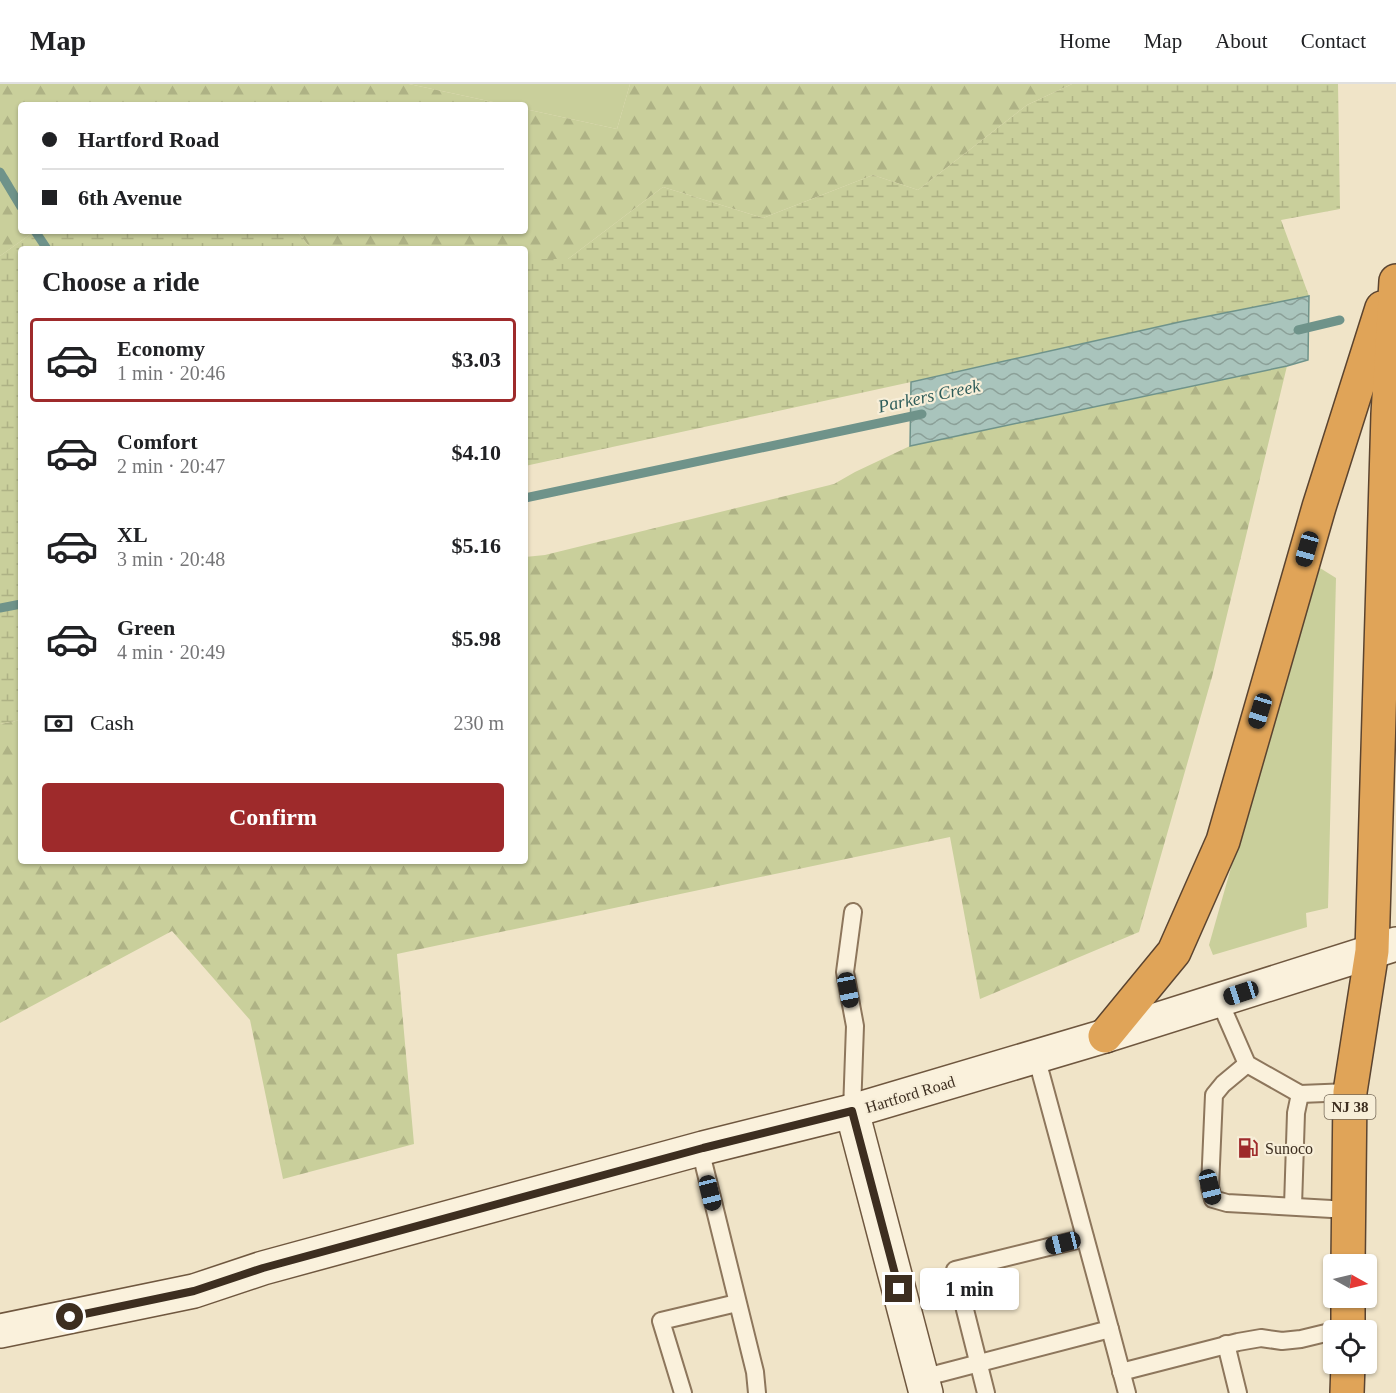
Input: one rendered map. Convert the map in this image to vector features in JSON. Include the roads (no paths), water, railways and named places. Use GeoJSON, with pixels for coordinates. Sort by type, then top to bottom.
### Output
{"type":"FeatureCollection","features":[{"type":"Feature","properties":{"kind":"highway"},"geometry":{"type":"LineString","coordinates":[[1104,1036],[1174,952],[1223,841],[1319,507],[1396,263]]}},
{"type":"Feature","properties":{"kind":"highway","name":"NJ 38"},"geometry":{"type":"LineString","coordinates":[[1348,1254],[1350,1092],[1384,948],[1388,426],[1396,280]]}},
{"type":"Feature","properties":{"kind":"highway"},"geometry":{"type":"LineString","coordinates":[[1347,1393],[1348,1374]]}},
{"type":"Feature","properties":{"kind":"street","name":"Hartford Road"},"geometry":{"type":"LineString","coordinates":[[0,1330],[194,1291],[263,1268],[700,1149],[852,1111],[1104,1036],[1384,948]]}},
{"type":"Feature","properties":{"kind":"street"},"geometry":{"type":"LineString","coordinates":[[852,1111],[924,1385]]}},
{"type":"Feature","properties":{"kind":"lane"},"geometry":{"type":"LineString","coordinates":[[852,1111],[855,1026],[845,972],[853,912]]}},
{"type":"Feature","properties":{"kind":"lane"},"geometry":{"type":"LineString","coordinates":[[1219,1000],[1247,1064],[1300,1094],[1350,1092]]}},
{"type":"Feature","properties":{"kind":"lane"},"geometry":{"type":"LineString","coordinates":[[1036,1056],[1127,1393]]}},
{"type":"Feature","properties":{"kind":"lane"},"geometry":{"type":"LineString","coordinates":[[1247,1064],[1223,1084],[1214,1095],[1210,1187],[1213,1199],[1227,1203],[1349,1210]]}},
{"type":"Feature","properties":{"kind":"lane"},"geometry":{"type":"LineString","coordinates":[[1293,1206],[1296,1113],[1300,1094]]}},
{"type":"Feature","properties":{"kind":"lane"},"geometry":{"type":"LineString","coordinates":[[700,1149],[754,1372],[757,1393]]}},
{"type":"Feature","properties":{"kind":"lane"},"geometry":{"type":"LineString","coordinates":[[986,1393],[955,1270],[1085,1238]]}},
{"type":"Feature","properties":{"kind":"lane"},"geometry":{"type":"LineString","coordinates":[[683,1393],[660,1321],[737,1303]]}},
{"type":"Feature","properties":{"kind":"lane"},"geometry":{"type":"LineString","coordinates":[[924,1385],[978,1363],[1110,1329]]}},
{"type":"Feature","properties":{"kind":"lane"},"geometry":{"type":"LineString","coordinates":[[1121,1372],[1226,1344],[1261,1338],[1282,1341],[1301,1339],[1323,1330]]}},
{"type":"Feature","properties":{"kind":"lane"},"geometry":{"type":"LineString","coordinates":[[1226,1344],[1238,1393]]}},
{"type":"Feature","properties":{"kind":"water"},"geometry":{"type":"Polygon","coordinates":[[[1309,296],[1308,360],[910,446],[911,382],[1184,321],[1309,296]]]}},
{"type":"Feature","properties":{"kind":"waterway"},"geometry":{"type":"LineString","coordinates":[[0,172],[18,202]]}},
{"type":"Feature","properties":{"kind":"waterway"},"geometry":{"type":"LineString","coordinates":[[37,234],[45,246]]}},
{"type":"Feature","properties":{"kind":"waterway","name":"Parkers Creek"},"geometry":{"type":"LineString","coordinates":[[1298,330],[1340,320]]}},
{"type":"Feature","properties":{"kind":"waterway","name":"Parkers Creek"},"geometry":{"type":"LineString","coordinates":[[528,497],[922,414]]}},
{"type":"Feature","properties":{"kind":"waterway","name":"Parkers Creek"},"geometry":{"type":"LineString","coordinates":[[0,608],[18,605]]}},
{"type":"Feature","properties":{"kind":"place","name":"Sunoco"},"geometry":{"type":"Point","coordinates":[1248,1148]}}]}
